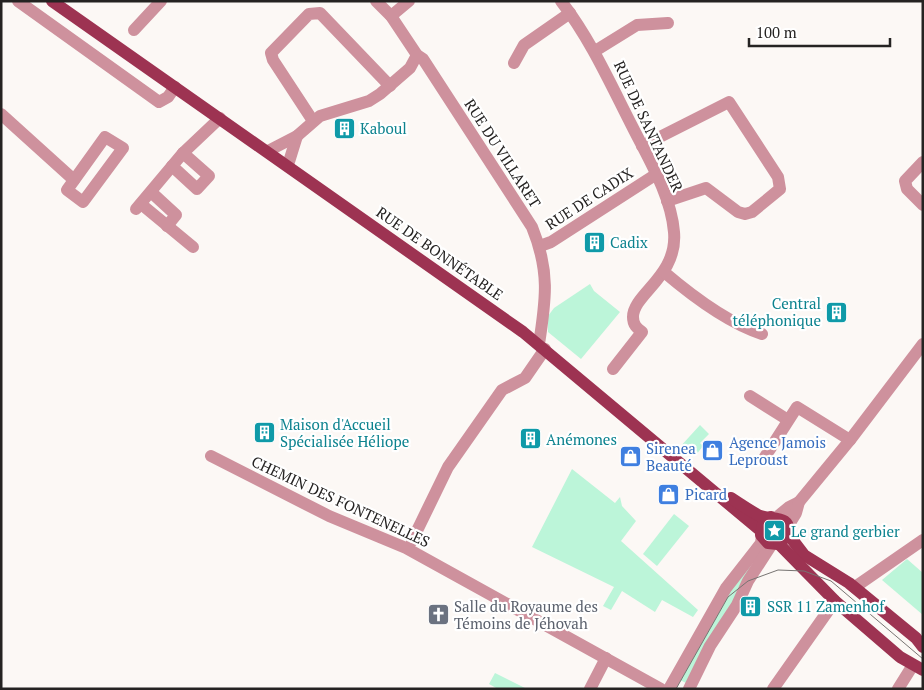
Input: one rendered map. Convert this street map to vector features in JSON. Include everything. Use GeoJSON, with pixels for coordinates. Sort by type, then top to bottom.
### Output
{"type":"FeatureCollection","features":[{"type":"Feature","properties":{"kind":"main road","name":"RUE DE BONNÉTABLE"},"geometry":{"type":"LineString","coordinates":[[52,1],[288,165],[542,347],[761,533]]}},
{"type":"Feature","properties":{"kind":"main road","name":"RUE DE BONNÉTABLE"},"geometry":{"type":"LineString","coordinates":[[676,459],[726,496],[757,514],[774,517]]}},
{"type":"Feature","properties":{"kind":"main road"},"geometry":{"type":"LineString","coordinates":[[918,668],[835,601],[775,544],[765,541],[761,533],[764,522],[774,517],[784,520],[804,555],[855,587],[916,638],[923,647]]}},
{"type":"Feature","properties":{"kind":"main road"},"geometry":{"type":"LineString","coordinates":[[775,544],[784,541],[788,530]]}},
{"type":"Feature","properties":{"kind":"street"},"geometry":{"type":"LineString","coordinates":[[18,1],[158,102],[168,97],[175,87]]}},
{"type":"Feature","properties":{"kind":"street"},"geometry":{"type":"LineString","coordinates":[[134,30],[161,1]]}},
{"type":"Feature","properties":{"kind":"street","name":"RUE DU VILLARET"},"geometry":{"type":"LineString","coordinates":[[376,1],[391,16],[417,55],[423,58],[526,218],[540,246],[546,277],[542,347]]}},
{"type":"Feature","properties":{"kind":"street"},"geometry":{"type":"LineString","coordinates":[[391,16],[409,1]]}},
{"type":"Feature","properties":{"kind":"street","name":"RUE DE SANTANDER"},"geometry":{"type":"LineString","coordinates":[[561,1],[595,51],[642,146],[667,201],[674,231],[674,253],[664,272],[635,308],[632,316],[634,325],[642,332],[613,369]]}},
{"type":"Feature","properties":{"kind":"street"},"geometry":{"type":"LineString","coordinates":[[313,121],[273,60],[271,53],[309,14],[320,13],[390,86]]}},
{"type":"Feature","properties":{"kind":"street"},"geometry":{"type":"LineString","coordinates":[[514,63],[524,45],[570,13]]}},
{"type":"Feature","properties":{"kind":"street"},"geometry":{"type":"LineString","coordinates":[[595,51],[637,25],[668,23]]}},
{"type":"Feature","properties":{"kind":"street"},"geometry":{"type":"LineString","coordinates":[[268,151],[297,136],[313,121],[369,101],[410,68],[417,55]]}},
{"type":"Feature","properties":{"kind":"street"},"geometry":{"type":"LineString","coordinates":[[642,146],[729,102],[778,177],[780,189],[752,212],[745,214],[738,212],[706,188],[667,201]]}},
{"type":"Feature","properties":{"kind":"street"},"geometry":{"type":"LineString","coordinates":[[1,114],[74,180]]}},
{"type":"Feature","properties":{"kind":"street"},"geometry":{"type":"LineString","coordinates":[[193,247],[139,206],[183,153],[220,118]]}},
{"type":"Feature","properties":{"kind":"street"},"geometry":{"type":"LineString","coordinates":[[288,165],[297,136]]}},
{"type":"Feature","properties":{"kind":"street"},"geometry":{"type":"LineString","coordinates":[[106,137],[123,148],[83,202],[67,190],[74,180],[106,137]]}},
{"type":"Feature","properties":{"kind":"street"},"geometry":{"type":"LineString","coordinates":[[172,166],[198,189],[209,176],[183,153]]}},
{"type":"Feature","properties":{"kind":"street"},"geometry":{"type":"LineString","coordinates":[[923,162],[905,181],[907,189],[923,205]]}},
{"type":"Feature","properties":{"kind":"street","name":"RUE DE CADIX"},"geometry":{"type":"LineString","coordinates":[[540,246],[551,242],[656,175]]}},
{"type":"Feature","properties":{"kind":"street"},"geometry":{"type":"LineString","coordinates":[[151,192],[176,215],[167,226]]}},
{"type":"Feature","properties":{"kind":"street"},"geometry":{"type":"LineString","coordinates":[[664,272],[691,294],[750,330],[762,334]]}},
{"type":"Feature","properties":{"kind":"street"},"geometry":{"type":"LineString","coordinates":[[788,530],[799,502],[850,440],[923,344]]}},
{"type":"Feature","properties":{"kind":"street"},"geometry":{"type":"LineString","coordinates":[[412,542],[448,467],[502,390],[525,378],[542,347]]}},
{"type":"Feature","properties":{"kind":"street"},"geometry":{"type":"LineString","coordinates":[[750,396],[788,420]]}},
{"type":"Feature","properties":{"kind":"street"},"geometry":{"type":"LineString","coordinates":[[764,460],[796,407],[850,440]]}},
{"type":"Feature","properties":{"kind":"street","name":"CHEMIN DES FONTENELLES"},"geometry":{"type":"LineString","coordinates":[[211,456],[329,516],[406,548],[661,689]]}},
{"type":"Feature","properties":{"kind":"street"},"geometry":{"type":"LineString","coordinates":[[774,517],[789,506],[799,502]]}},
{"type":"Feature","properties":{"kind":"street"},"geometry":{"type":"LineString","coordinates":[[669,689],[726,588],[760,543],[761,533]]}},
{"type":"Feature","properties":{"kind":"street"},"geometry":{"type":"LineString","coordinates":[[855,587],[923,540]]}},
{"type":"Feature","properties":{"kind":"street"},"geometry":{"type":"LineString","coordinates":[[689,689],[710,646],[737,604],[748,581],[775,544]]}},
{"type":"Feature","properties":{"kind":"street"},"geometry":{"type":"LineString","coordinates":[[773,689],[835,601]]}},
{"type":"Feature","properties":{"kind":"street"},"geometry":{"type":"LineString","coordinates":[[590,689],[606,658]]}},
{"type":"Feature","properties":{"kind":"street"},"geometry":{"type":"LineString","coordinates":[[898,689],[918,668]]}},
{"type":"Feature","properties":{"kind":"green space"},"geometry":{"type":"Polygon","coordinates":[[[590,284],[594,291],[620,312],[581,359],[548,332],[548,316],[554,308],[590,284]]]}},
{"type":"Feature","properties":{"kind":"green space"},"geometry":{"type":"Polygon","coordinates":[[[700,425],[709,434],[700,443],[703,446],[696,455],[691,452],[688,455],[679,448],[700,425]]]}},
{"type":"Feature","properties":{"kind":"green space"},"geometry":{"type":"Polygon","coordinates":[[[572,469],[615,503],[620,497],[622,506],[636,521],[621,541],[698,610],[693,617],[662,600],[655,612],[622,591],[611,610],[603,606],[614,587],[532,547],[572,469]]]}},
{"type":"Feature","properties":{"kind":"green space"},"geometry":{"type":"Polygon","coordinates":[[[674,514],[689,526],[657,566],[643,554],[674,514]]]}},
{"type":"Feature","properties":{"kind":"green space"},"geometry":{"type":"Polygon","coordinates":[[[755,556],[737,597],[686,683],[680,680],[716,608],[755,556]]]}},
{"type":"Feature","properties":{"kind":"green space"},"geometry":{"type":"Polygon","coordinates":[[[907,559],[923,573],[923,615],[882,580],[907,559]]]}},
{"type":"Feature","properties":{"kind":"green space"},"geometry":{"type":"Polygon","coordinates":[[[495,673],[527,689],[498,689],[489,684],[495,673]]]}},
{"type":"Feature","properties":{"kind":"tram line"},"geometry":{"type":"LineString","coordinates":[[676,689],[728,597],[748,581],[778,570],[804,571],[831,581],[923,659]]}},
{"type":"Feature","properties":{"kind":"place","name":"Kaboul"},"geometry":{"type":"Point","coordinates":[344,128]}},
{"type":"Feature","properties":{"kind":"place","name":"Cadix"},"geometry":{"type":"Point","coordinates":[594,242]}},
{"type":"Feature","properties":{"kind":"place","name":"Central téléphonique"},"geometry":{"type":"Point","coordinates":[837,312]}},
{"type":"Feature","properties":{"kind":"place","name":"Maison d'Accueil Spécialisée Héliope"},"geometry":{"type":"Point","coordinates":[264,433]}},
{"type":"Feature","properties":{"kind":"place","name":"Anémones"},"geometry":{"type":"Point","coordinates":[530,439]}},
{"type":"Feature","properties":{"kind":"place","name":"Agence Jamois Leproust"},"geometry":{"type":"Point","coordinates":[713,451]}},
{"type":"Feature","properties":{"kind":"place","name":"Sirenea Beauté"},"geometry":{"type":"Point","coordinates":[630,457]}},
{"type":"Feature","properties":{"kind":"place","name":"Picard"},"geometry":{"type":"Point","coordinates":[669,494]}},
{"type":"Feature","properties":{"kind":"place","name":"Le grand gerbier"},"geometry":{"type":"Point","coordinates":[775,531]}},
{"type":"Feature","properties":{"kind":"place","name":"SSR 11 Zamenhof"},"geometry":{"type":"Point","coordinates":[751,606]}},
{"type":"Feature","properties":{"kind":"place","name":"Salle du Royaume des Témoins de Jéhovah"},"geometry":{"type":"Point","coordinates":[438,615]}}]}
